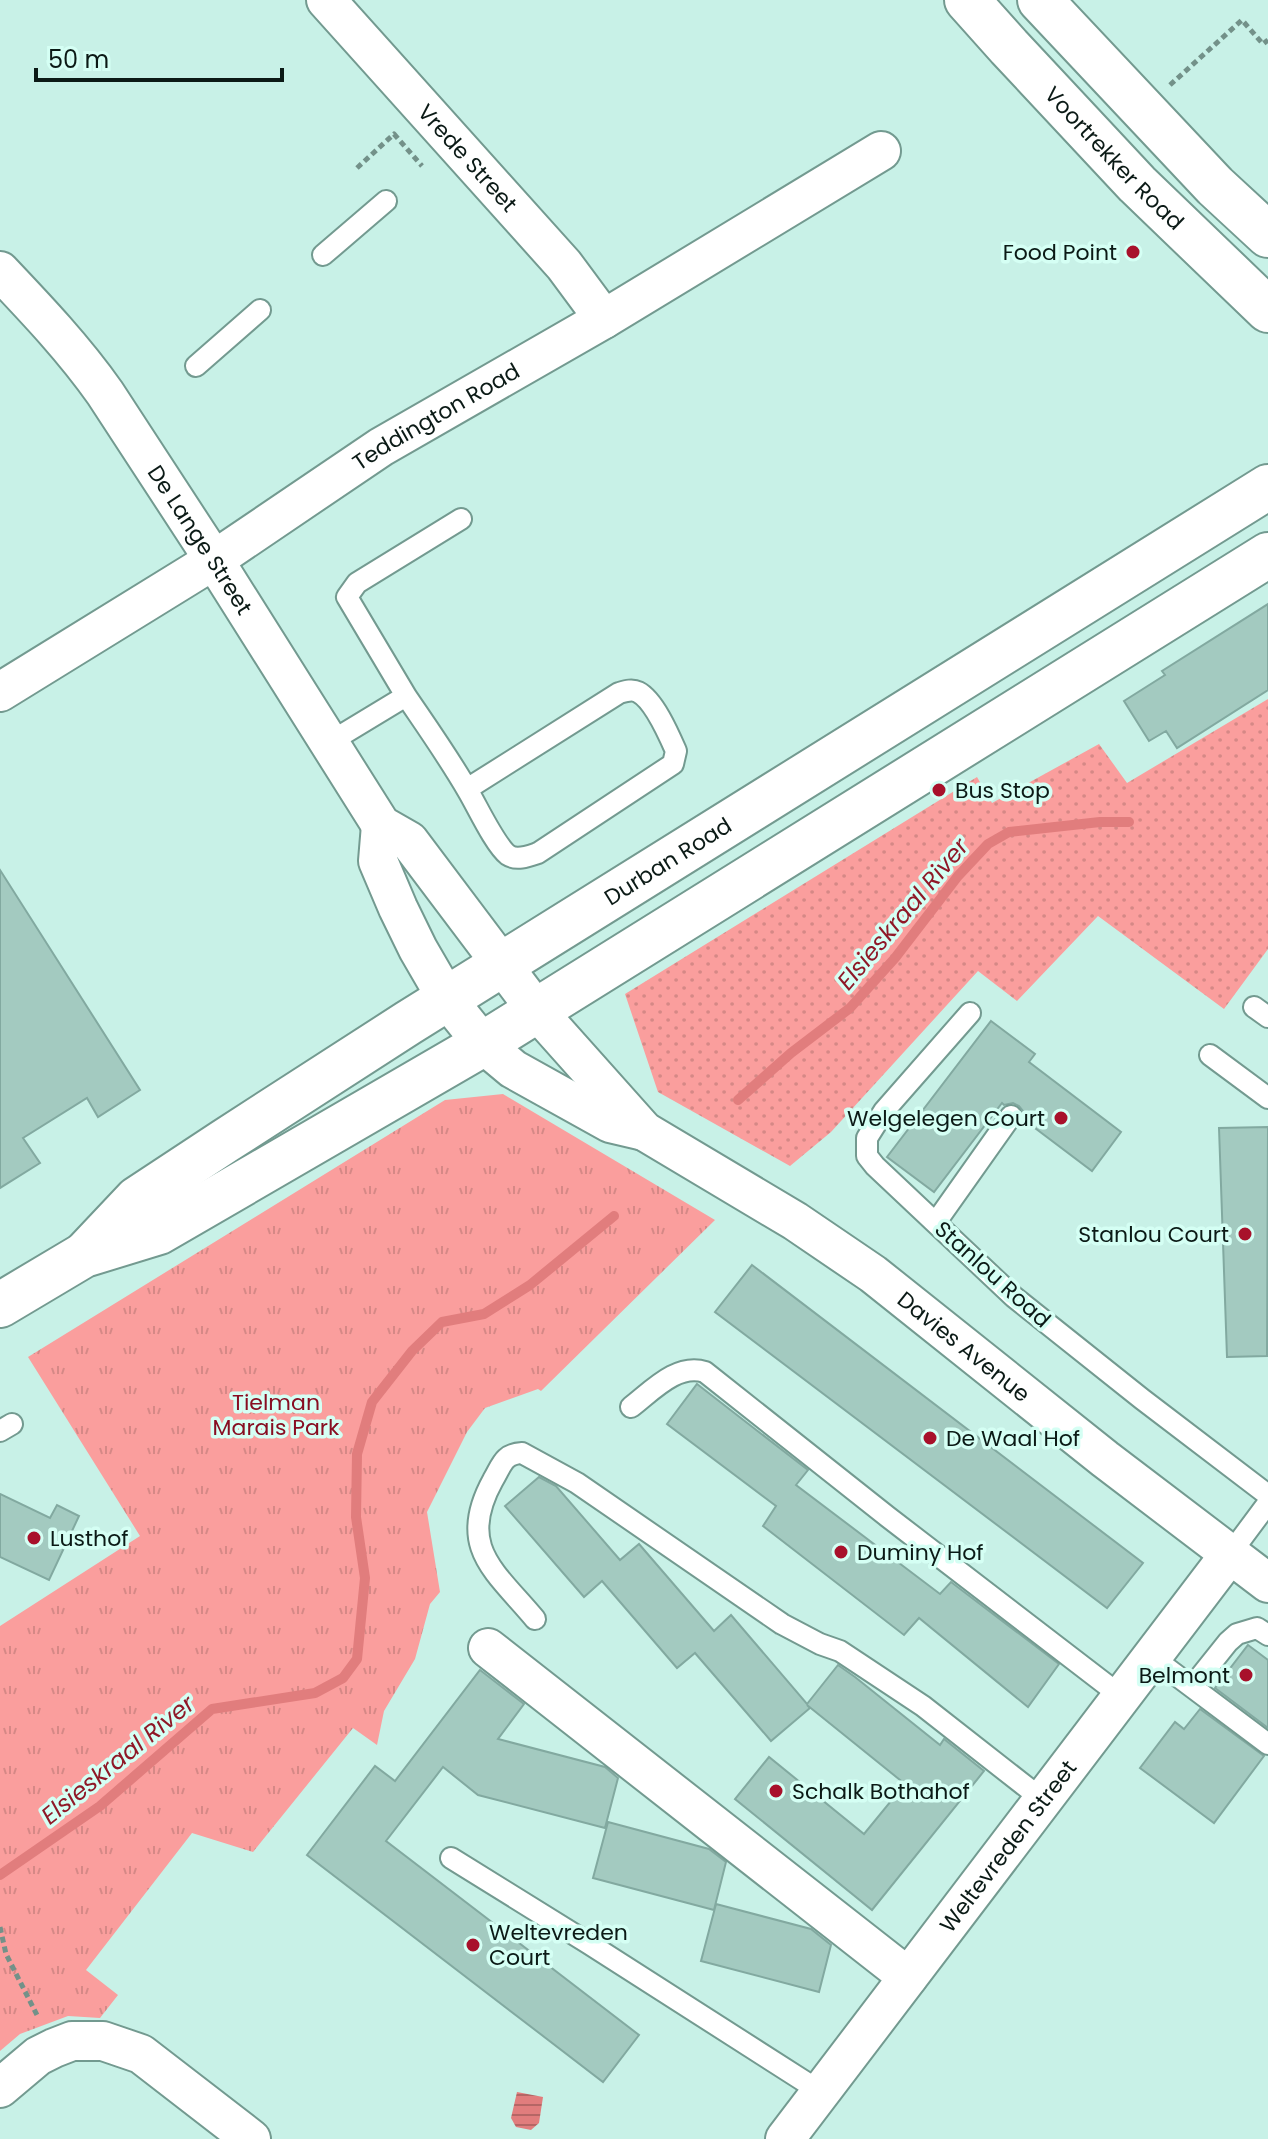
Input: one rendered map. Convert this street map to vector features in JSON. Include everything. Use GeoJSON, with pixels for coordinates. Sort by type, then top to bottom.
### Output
{"type":"FeatureCollection","features":[{"type":"Feature","properties":{"kind":"main road","name":"Voortrekker Road"},"geometry":{"type":"LineString","coordinates":[[967,0],[1137,184],[1268,310]]}},
{"type":"Feature","properties":{"kind":"main road"},"geometry":{"type":"LineString","coordinates":[[1040,0],[1215,186],[1268,235]]}},
{"type":"Feature","properties":{"kind":"main road","name":"Durban Road"},"geometry":{"type":"LineString","coordinates":[[84,1255],[137,1199],[447,999],[1268,487]]}},
{"type":"Feature","properties":{"kind":"main road","name":"Durban Road"},"geometry":{"type":"LineString","coordinates":[[0,1305],[84,1255],[159,1232],[483,1044],[1268,555]]}},
{"type":"Feature","properties":{"kind":"street","name":"Vrede Street"},"geometry":{"type":"LineString","coordinates":[[326,0],[564,265],[604,319]]}},
{"type":"Feature","properties":{"kind":"street","name":"Teddington Road"},"geometry":{"type":"LineString","coordinates":[[0,692],[214,560],[381,447],[604,319],[881,151]]}},
{"type":"Feature","properties":{"kind":"street","name":"De Lange Street"},"geometry":{"type":"LineString","coordinates":[[0,271],[86,366],[214,560],[381,825],[409,841],[537,1011]]}},
{"type":"Feature","properties":{"kind":"street"},"geometry":{"type":"LineString","coordinates":[[381,825],[378,861],[418,949],[447,999]]}},
{"type":"Feature","properties":{"kind":"street","name":"Davies Avenue"},"geometry":{"type":"LineString","coordinates":[[447,999],[483,1044],[513,1069],[610,1123],[644,1131]]}},
{"type":"Feature","properties":{"kind":"street","name":"Davies Avenue"},"geometry":{"type":"LineString","coordinates":[[537,1011],[644,1131],[795,1221],[873,1274],[1105,1459],[1268,1583]]}},
{"type":"Feature","properties":{"kind":"street","name":"Weltevreden Street"},"geometry":{"type":"LineString","coordinates":[[785,2139],[1230,1554]]}},
{"type":"Feature","properties":{"kind":"street"},"geometry":{"type":"LineString","coordinates":[[488,1648],[908,1977]]}},
{"type":"Feature","properties":{"kind":"street"},"geometry":{"type":"LineString","coordinates":[[0,2088],[38,2056],[72,2041],[103,2041],[141,2054],[251,2139]]}},
{"type":"Feature","properties":{"kind":"lane"},"geometry":{"type":"LineString","coordinates":[[323,255],[386,201]]}},
{"type":"Feature","properties":{"kind":"lane"},"geometry":{"type":"LineString","coordinates":[[196,366],[260,310]]}},
{"type":"Feature","properties":{"kind":"lane"},"geometry":{"type":"LineString","coordinates":[[461,519],[357,583],[347,597],[507,854],[525,858],[538,853],[673,764],[676,751],[667,730],[648,701],[639,692],[629,690],[619,693],[467,789]]}},
{"type":"Feature","properties":{"kind":"lane"},"geometry":{"type":"LineString","coordinates":[[330,742],[406,696]]}},
{"type":"Feature","properties":{"kind":"lane","name":"Stanlou Road"},"geometry":{"type":"LineString","coordinates":[[970,1013],[884,1111],[867,1138],[867,1156],[990,1275],[1060,1334],[1268,1495]]}},
{"type":"Feature","properties":{"kind":"lane"},"geometry":{"type":"LineString","coordinates":[[1210,1055],[1268,1098]]}},
{"type":"Feature","properties":{"kind":"lane"},"geometry":{"type":"LineString","coordinates":[[936,1222],[1011,1116]]}},
{"type":"Feature","properties":{"kind":"lane"},"geometry":{"type":"LineString","coordinates":[[631,1407],[679,1372],[696,1369],[705,1372],[1121,1696]]}},
{"type":"Feature","properties":{"kind":"lane"},"geometry":{"type":"LineString","coordinates":[[535,1619],[484,1557],[477,1532],[489,1488],[506,1458],[516,1453],[522,1453],[577,1483],[782,1624],[840,1651],[923,1706],[1043,1800]]}},
{"type":"Feature","properties":{"kind":"lane"},"geometry":{"type":"LineString","coordinates":[[1230,1554],[1268,1503]]}},
{"type":"Feature","properties":{"kind":"lane"},"geometry":{"type":"LineString","coordinates":[[1192,1687],[1237,1634],[1257,1628],[1268,1635]]}},
{"type":"Feature","properties":{"kind":"lane"},"geometry":{"type":"LineString","coordinates":[[1152,1657],[1268,1744]]}},
{"type":"Feature","properties":{"kind":"lane"},"geometry":{"type":"LineString","coordinates":[[451,1858],[821,2092]]}},
{"type":"Feature","properties":{"kind":"path"},"geometry":{"type":"LineString","coordinates":[[1164,90],[1242,20],[1263,44],[1268,40]]}},
{"type":"Feature","properties":{"kind":"path"},"geometry":{"type":"LineString","coordinates":[[357,168],[394,134],[422,166]]}},
{"type":"Feature","properties":{"kind":"path"},"geometry":{"type":"LineString","coordinates":[[0,1928],[6,1954],[44,2028]]}},
{"type":"Feature","properties":{"kind":"green space"},"geometry":{"type":"Polygon","coordinates":[[[1268,699],[1268,949],[1224,1009],[1098,916],[1017,1001],[978,971],[831,1132],[790,1166],[658,1092],[625,994],[977,777],[992,803],[1099,744],[1127,783],[1268,699]]]}},
{"type":"Feature","properties":{"kind":"green space","name":"Tielman Marais Park"},"geometry":{"type":"Polygon","coordinates":[[[503,1094],[715,1220],[541,1391],[538,1389],[485,1408],[467,1432],[427,1512],[440,1592],[430,1604],[415,1659],[384,1711],[377,1745],[353,1728],[253,1852],[192,1833],[86,1970],[118,1995],[100,2018],[68,2016],[20,2034],[0,2051],[0,1626],[140,1536],[28,1357],[445,1100],[503,1094]]]}},
{"type":"Feature","properties":{"kind":"shaded area"},"geometry":{"type":"Polygon","coordinates":[[[517,2092],[543,2097],[539,2123],[531,2130],[516,2127],[511,2118],[517,2092]]]}},
{"type":"Feature","properties":{"kind":"building"},"geometry":{"type":"Polygon","coordinates":[[[1268,604],[1268,690],[1177,748],[1166,731],[1149,741],[1124,701],[1165,675],[1162,671],[1268,604]]]}},
{"type":"Feature","properties":{"kind":"building"},"geometry":{"type":"Polygon","coordinates":[[[0,870],[140,1090],[98,1117],[87,1098],[23,1138],[40,1163],[0,1188],[0,870]]]}},
{"type":"Feature","properties":{"kind":"building","name":"Welgelegen Court"},"geometry":{"type":"Polygon","coordinates":[[[991,1021],[1035,1054],[1029,1062],[1121,1132],[1092,1171],[1023,1119],[1023,1111],[1013,1103],[1002,1103],[934,1192],[887,1157],[991,1021]]]}},
{"type":"Feature","properties":{"kind":"building","name":"Stanlou Court"},"geometry":{"type":"Polygon","coordinates":[[[1268,1127],[1267,1356],[1227,1357],[1219,1128],[1268,1127]]]}},
{"type":"Feature","properties":{"kind":"building","name":"De Waal Hof"},"geometry":{"type":"Polygon","coordinates":[[[752,1265],[1143,1563],[1107,1608],[715,1312],[752,1265]]]}},
{"type":"Feature","properties":{"kind":"building","name":"Duminy Hof"},"geometry":{"type":"Polygon","coordinates":[[[697,1384],[808,1470],[796,1485],[940,1594],[951,1582],[1059,1664],[1028,1707],[919,1618],[904,1635],[763,1526],[776,1506],[667,1424],[697,1384]]]}},
{"type":"Feature","properties":{"kind":"building"},"geometry":{"type":"Polygon","coordinates":[[[539,1477],[556,1486],[620,1560],[639,1544],[714,1631],[731,1615],[807,1704],[838,1665],[940,1745],[944,1739],[984,1771],[872,1910],[735,1799],[769,1757],[864,1834],[905,1784],[807,1705],[810,1708],[771,1741],[695,1653],[677,1668],[602,1581],[584,1597],[505,1506],[539,1477]]]}},
{"type":"Feature","properties":{"kind":"building","name":"Lusthof"},"geometry":{"type":"Polygon","coordinates":[[[0,1494],[50,1518],[57,1505],[79,1516],[49,1580],[0,1557],[0,1494]]]}},
{"type":"Feature","properties":{"kind":"building","name":"Belmont"},"geometry":{"type":"Polygon","coordinates":[[[1248,1645],[1268,1660],[1268,1728],[1215,1688],[1248,1645]]]}},
{"type":"Feature","properties":{"kind":"building","name":"Weltevreden Court"},"geometry":{"type":"Polygon","coordinates":[[[480,1670],[524,1704],[498,1739],[605,1767],[618,1778],[605,1828],[478,1795],[443,1767],[386,1841],[639,2035],[603,2082],[307,1855],[375,1766],[395,1781],[480,1670]]]}},
{"type":"Feature","properties":{"kind":"building"},"geometry":{"type":"Polygon","coordinates":[[[1200,1709],[1264,1756],[1214,1823],[1140,1768],[1175,1722],[1184,1729],[1200,1709]]]}},
{"type":"Feature","properties":{"kind":"building"},"geometry":{"type":"Polygon","coordinates":[[[608,1822],[709,1849],[726,1862],[714,1910],[593,1878],[608,1822]]]}},
{"type":"Feature","properties":{"kind":"building"},"geometry":{"type":"Polygon","coordinates":[[[716,1904],[811,1929],[831,1945],[819,1992],[701,1961],[716,1904]]]}},
{"type":"Feature","properties":{"kind":"waterway","name":"Elsieskraal River"},"geometry":{"type":"LineString","coordinates":[[738,1100],[791,1053],[850,1008],[988,844],[1009,832],[1100,822],[1129,822]]}},
{"type":"Feature","properties":{"kind":"waterway","name":"Elsieskraal River"},"geometry":{"type":"LineString","coordinates":[[0,1875],[100,1806],[212,1709],[315,1693],[343,1678],[357,1659],[365,1578],[356,1517],[357,1454],[372,1402],[412,1351],[442,1322],[484,1314],[530,1285],[614,1216]]}},
{"type":"Feature","properties":{"kind":"place","name":"Food Point"},"geometry":{"type":"Point","coordinates":[1133,252]}},
{"type":"Feature","properties":{"kind":"place","name":"Bus Stop"},"geometry":{"type":"Point","coordinates":[939,790]}},
{"type":"Feature","properties":{"kind":"place","name":"Welgelegen Court"},"geometry":{"type":"Point","coordinates":[1061,1118]}},
{"type":"Feature","properties":{"kind":"place","name":"Stanlou Court"},"geometry":{"type":"Point","coordinates":[1245,1234]}},
{"type":"Feature","properties":{"kind":"place","name":"De Waal Hof"},"geometry":{"type":"Point","coordinates":[930,1438]}},
{"type":"Feature","properties":{"kind":"place","name":"Lusthof"},"geometry":{"type":"Point","coordinates":[34,1538]}},
{"type":"Feature","properties":{"kind":"place","name":"Duminy Hof"},"geometry":{"type":"Point","coordinates":[841,1552]}},
{"type":"Feature","properties":{"kind":"place","name":"Belmont"},"geometry":{"type":"Point","coordinates":[1246,1675]}},
{"type":"Feature","properties":{"kind":"place","name":"Schalk Bothahof"},"geometry":{"type":"Point","coordinates":[776,1791]}},
{"type":"Feature","properties":{"kind":"place","name":"Weltevreden Court"},"geometry":{"type":"Point","coordinates":[473,1945]}}]}
